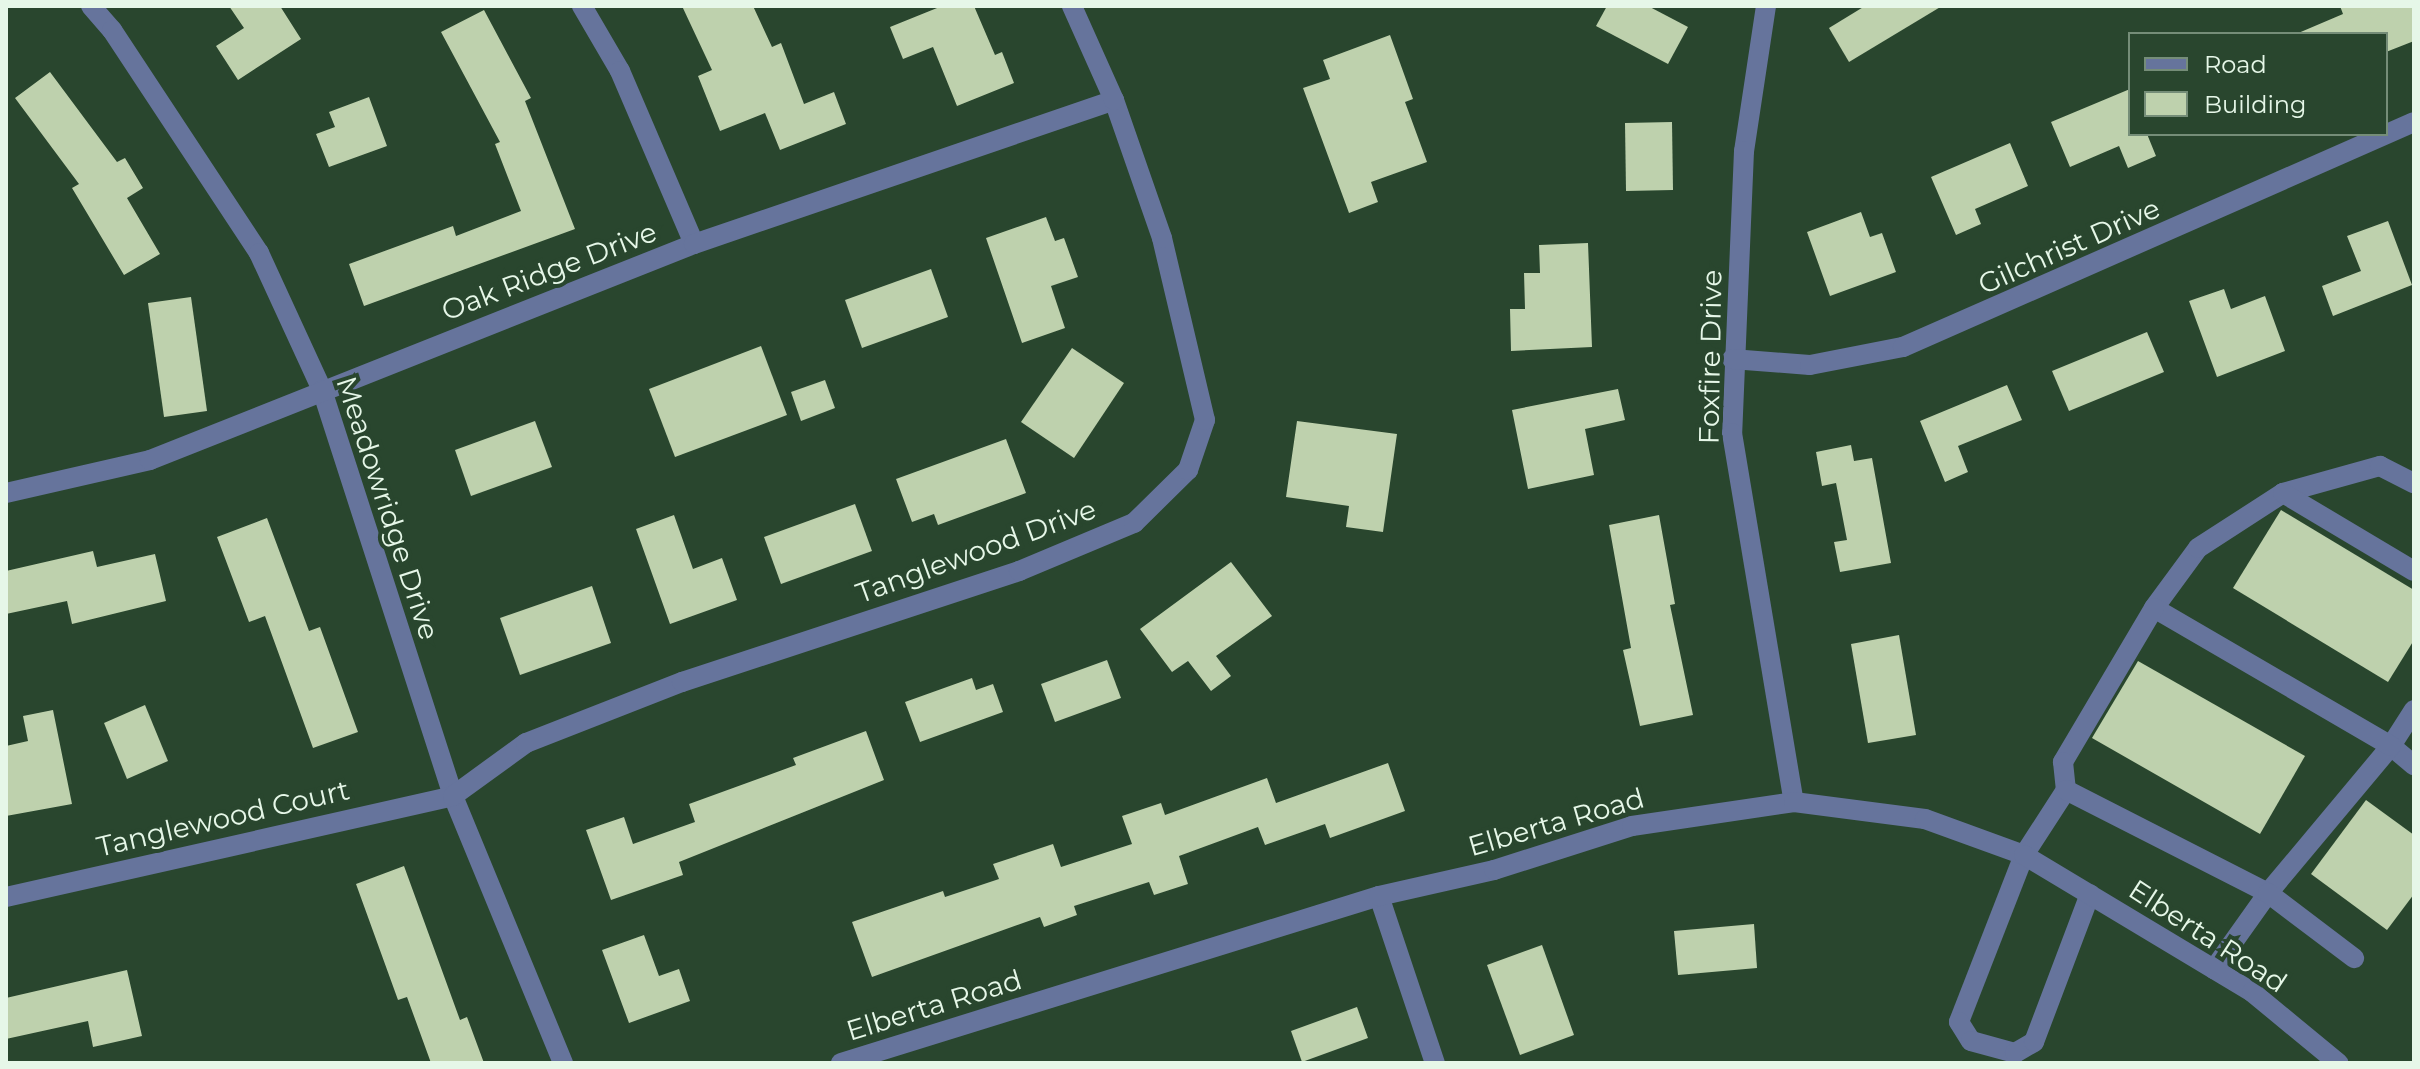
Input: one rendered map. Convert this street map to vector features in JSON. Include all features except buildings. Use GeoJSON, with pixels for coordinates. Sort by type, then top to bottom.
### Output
{"type":"FeatureCollection","features":[{"type":"Feature","properties":{"kind":"street","name":"Meadowridge Drive"},"geometry":{"type":"LineString","coordinates":[[91,6],[112,30],[259,253],[322,390],[453,796],[563,1063]]}},
{"type":"Feature","properties":{"kind":"street"},"geometry":{"type":"LineString","coordinates":[[582,6],[620,71],[694,244]]}},
{"type":"Feature","properties":{"kind":"street","name":"Tanglewood Drive"},"geometry":{"type":"LineString","coordinates":[[453,796],[526,743],[682,682],[1019,571],[1134,523],[1188,470],[1205,420],[1162,238],[1114,100],[1072,6]]}},
{"type":"Feature","properties":{"kind":"street","name":"Foxfire Drive"},"geometry":{"type":"LineString","coordinates":[[1766,6],[1744,151],[1732,359],[1732,433],[1794,802]]}},
{"type":"Feature","properties":{"kind":"street","name":"Oak Ridge Drive"},"geometry":{"type":"LineString","coordinates":[[6,493],[150,460],[694,244],[1114,100]]}},
{"type":"Feature","properties":{"kind":"street","name":"Gilchrist Drive"},"geometry":{"type":"LineString","coordinates":[[2388,133],[2414,122]]}},
{"type":"Feature","properties":{"kind":"street","name":"Gilchrist Drive"},"geometry":{"type":"LineString","coordinates":[[1732,359],[1810,365],[1903,347],[2382,136]]}},
{"type":"Feature","properties":{"kind":"street"},"geometry":{"type":"LineString","coordinates":[[2090,894],[2034,1042],[2015,1053],[1971,1041],[1959,1022],[2024,855],[2066,790],[2063,762],[2154,608],[2198,548],[2283,493],[2380,466],[2414,483]]}},
{"type":"Feature","properties":{"kind":"street"},"geometry":{"type":"LineString","coordinates":[[2283,493],[2414,571]]}},
{"type":"Feature","properties":{"kind":"street"},"geometry":{"type":"LineString","coordinates":[[2154,608],[2391,746],[2414,765]]}},
{"type":"Feature","properties":{"kind":"street"},"geometry":{"type":"LineString","coordinates":[[2214,969],[2268,893],[2391,746],[2414,710]]}},
{"type":"Feature","properties":{"kind":"street"},"geometry":{"type":"LineString","coordinates":[[2066,790],[2268,893],[2354,958]]}},
{"type":"Feature","properties":{"kind":"street","name":"Tanglewood Court"},"geometry":{"type":"LineString","coordinates":[[6,897],[453,796]]}},
{"type":"Feature","properties":{"kind":"street","name":"Elberta Road"},"geometry":{"type":"LineString","coordinates":[[841,1063],[1379,896],[1494,870],[1632,826],[1794,802],[1925,819],[2024,855],[2252,992],[2328,1060]]}},
{"type":"Feature","properties":{"kind":"street"},"geometry":{"type":"LineString","coordinates":[[1379,896],[1435,1063]]}}]}
